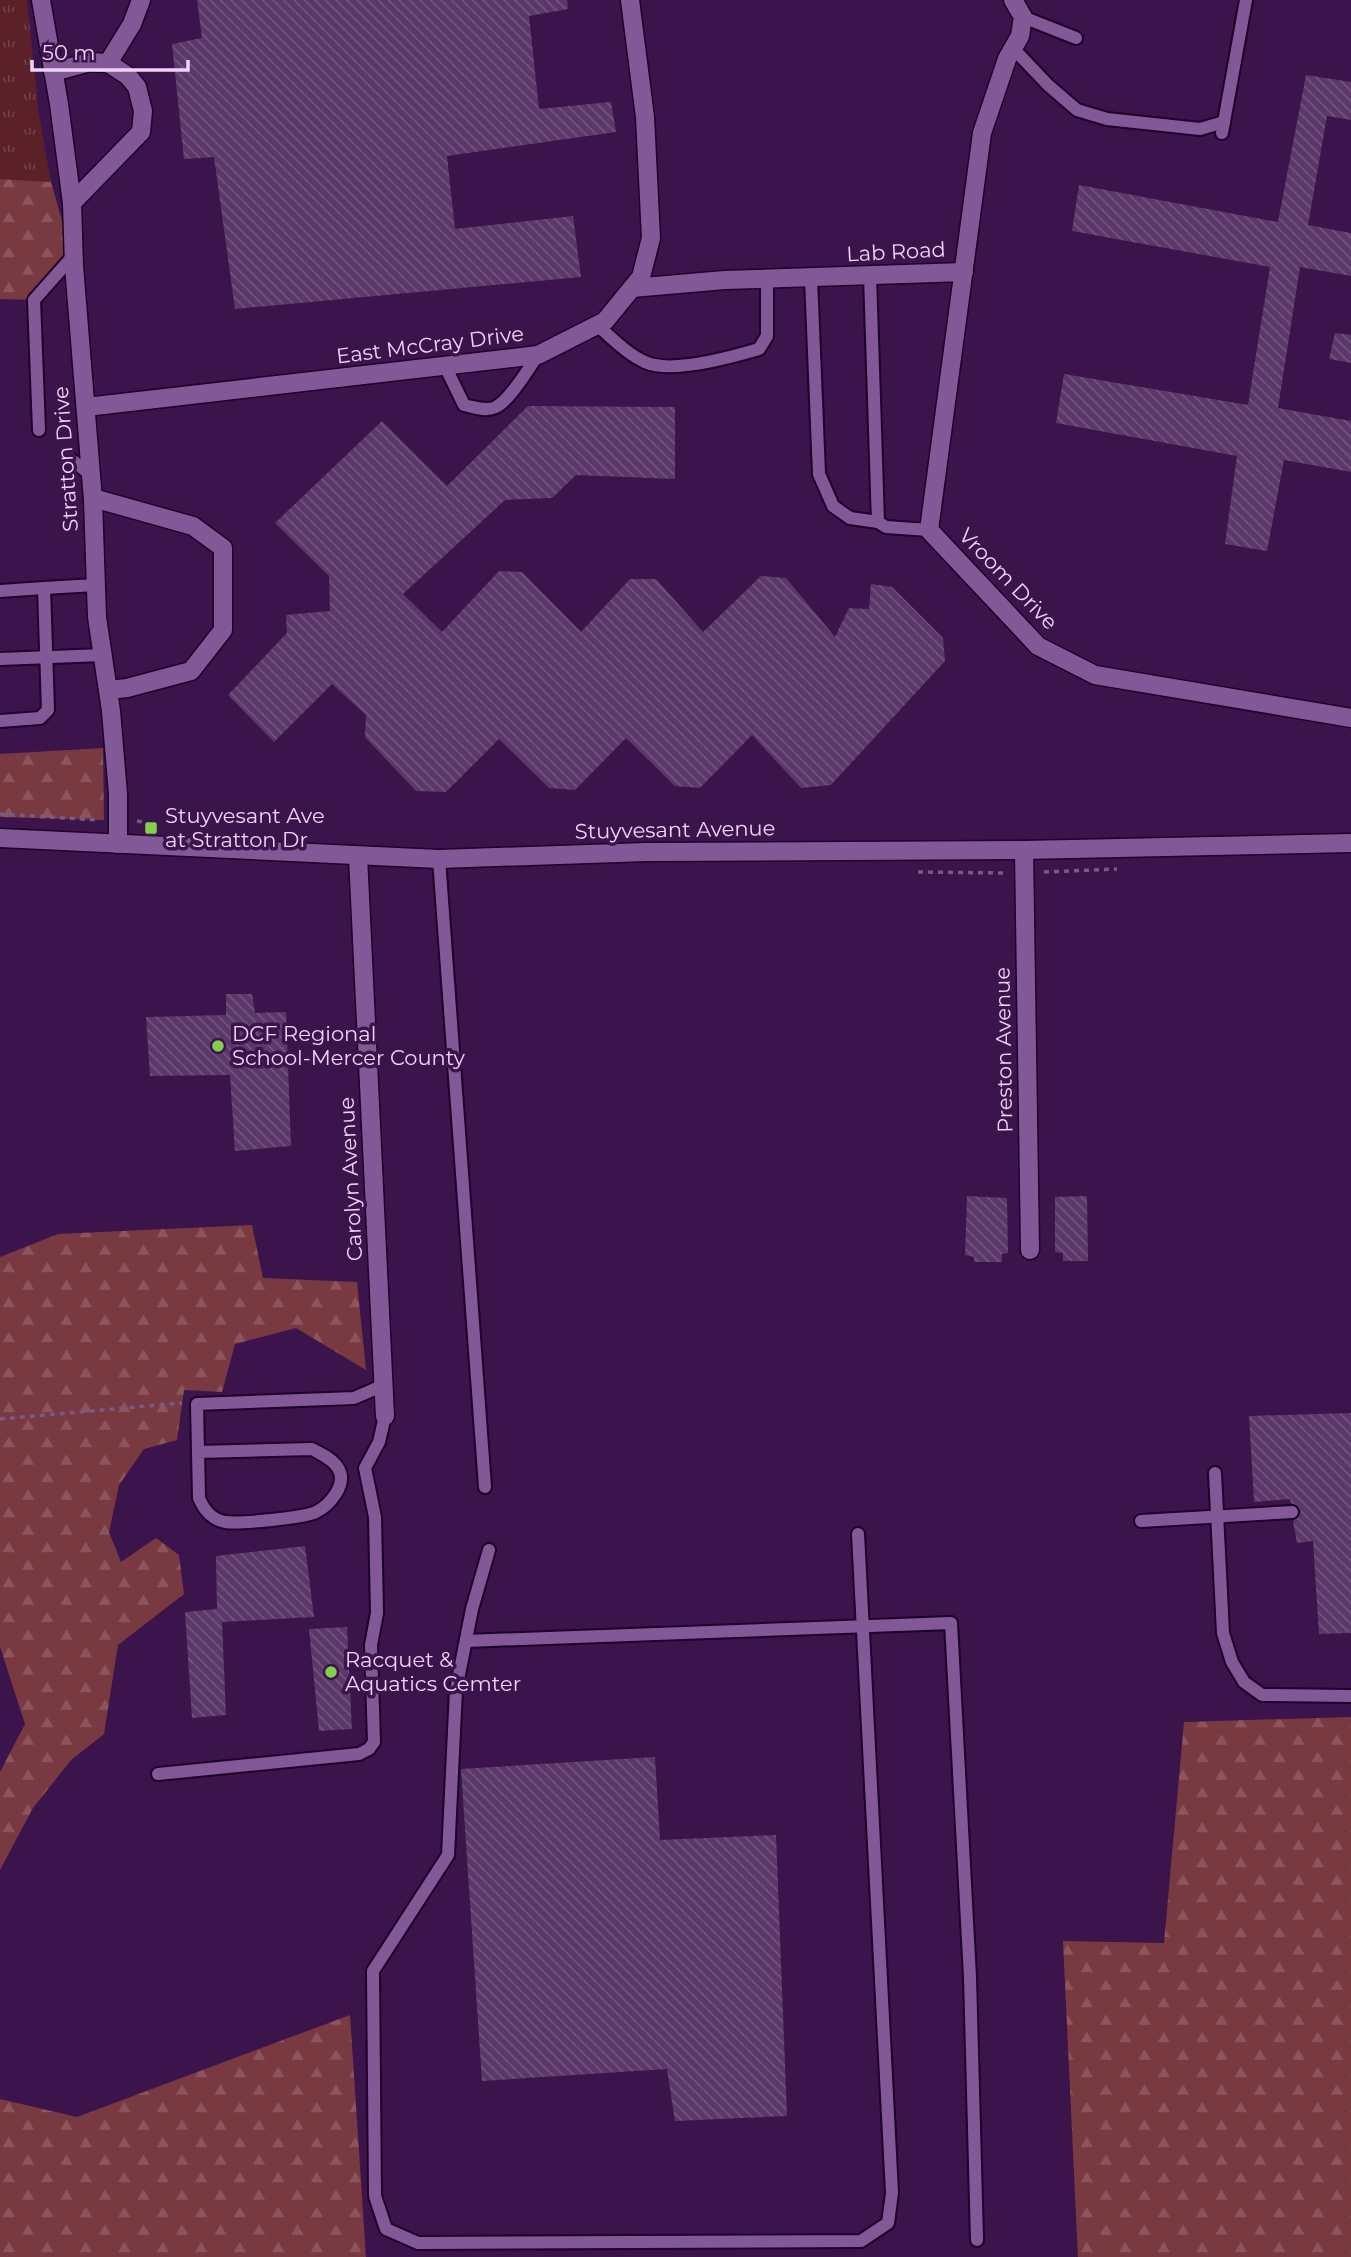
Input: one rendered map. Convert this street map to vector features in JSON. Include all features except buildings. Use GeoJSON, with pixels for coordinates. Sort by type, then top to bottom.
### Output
{"type":"FeatureCollection","features":[{"type":"Feature","properties":{"kind":"street","name":"Stratton Drive"},"geometry":{"type":"LineString","coordinates":[[41,0],[72,203],[93,498],[97,617],[108,690],[118,844]]}},
{"type":"Feature","properties":{"kind":"street"},"geometry":{"type":"LineString","coordinates":[[108,63],[132,24],[141,0]]}},
{"type":"Feature","properties":{"kind":"street","name":"East McCray Drive"},"geometry":{"type":"LineString","coordinates":[[86,407],[538,355],[605,321],[641,277],[651,238],[645,117],[630,0]]}},
{"type":"Feature","properties":{"kind":"street"},"geometry":{"type":"LineString","coordinates":[[1013,0],[1023,17]]}},
{"type":"Feature","properties":{"kind":"street","name":"Lab Road"},"geometry":{"type":"LineString","coordinates":[[632,288],[767,279],[964,272],[982,133],[1007,59],[1020,36],[1023,17]]}},
{"type":"Feature","properties":{"kind":"street"},"geometry":{"type":"LineString","coordinates":[[53,72],[90,62],[108,63],[128,75],[137,87],[144,111],[141,132],[72,203]]}},
{"type":"Feature","properties":{"kind":"street","name":"Vroom Drive"},"geometry":{"type":"LineString","coordinates":[[964,272],[929,530],[1038,646],[1095,675],[1351,718]]}},
{"type":"Feature","properties":{"kind":"street"},"geometry":{"type":"LineString","coordinates":[[93,498],[193,526],[223,548],[223,629],[191,671],[127,688],[108,690]]}},
{"type":"Feature","properties":{"kind":"street","name":"Stuyvesant Avenue"},"geometry":{"type":"LineString","coordinates":[[0,838],[439,859],[647,852],[1024,850],[1351,843]]}},
{"type":"Feature","properties":{"kind":"street","name":"Preston Avenue"},"geometry":{"type":"LineString","coordinates":[[1024,850],[1030,1250]]}},
{"type":"Feature","properties":{"kind":"street","name":"Carolyn Avenue"},"geometry":{"type":"LineString","coordinates":[[358,856],[385,1416]]}},
{"type":"Feature","properties":{"kind":"lane"},"geometry":{"type":"LineString","coordinates":[[1013,48],[1048,85],[1077,110],[1107,119],[1200,129],[1223,127],[1246,0]]}},
{"type":"Feature","properties":{"kind":"lane"},"geometry":{"type":"LineString","coordinates":[[1023,17],[1076,38]]}},
{"type":"Feature","properties":{"kind":"lane"},"geometry":{"type":"LineString","coordinates":[[39,430],[34,300],[74,256]]}},
{"type":"Feature","properties":{"kind":"lane"},"geometry":{"type":"LineString","coordinates":[[870,276],[878,522]]}},
{"type":"Feature","properties":{"kind":"lane"},"geometry":{"type":"LineString","coordinates":[[811,278],[819,474],[833,506],[850,518],[878,522],[886,527],[929,530]]}},
{"type":"Feature","properties":{"kind":"lane"},"geometry":{"type":"LineString","coordinates":[[597,325],[646,363],[666,367],[729,358],[759,349],[767,336],[767,279]]}},
{"type":"Feature","properties":{"kind":"lane"},"geometry":{"type":"LineString","coordinates":[[444,366],[464,405],[479,409],[496,407],[516,388],[538,355]]}},
{"type":"Feature","properties":{"kind":"lane"},"geometry":{"type":"LineString","coordinates":[[67,456],[91,475]]}},
{"type":"Feature","properties":{"kind":"lane"},"geometry":{"type":"LineString","coordinates":[[0,591],[96,585]]}},
{"type":"Feature","properties":{"kind":"lane"},"geometry":{"type":"LineString","coordinates":[[0,721],[40,718],[48,710],[44,588]]}},
{"type":"Feature","properties":{"kind":"lane"},"geometry":{"type":"LineString","coordinates":[[0,659],[103,655]]}},
{"type":"Feature","properties":{"kind":"lane"},"geometry":{"type":"LineString","coordinates":[[439,859],[485,1488]]}},
{"type":"Feature","properties":{"kind":"lane"},"geometry":{"type":"LineString","coordinates":[[198,1452],[312,1449],[328,1458],[339,1469],[340,1482],[333,1499],[317,1511],[298,1518],[226,1522],[212,1517],[203,1509],[199,1498],[198,1452],[197,1404],[354,1398],[384,1385]]}},
{"type":"Feature","properties":{"kind":"lane"},"geometry":{"type":"LineString","coordinates":[[158,1774],[359,1754],[369,1749],[374,1742],[371,1645],[377,1612],[375,1517],[365,1468],[379,1442],[385,1416]]}},
{"type":"Feature","properties":{"kind":"lane"},"geometry":{"type":"LineString","coordinates":[[339,1469],[365,1468]]}},
{"type":"Feature","properties":{"kind":"lane"},"geometry":{"type":"LineString","coordinates":[[1215,1473],[1223,1633],[1232,1662],[1244,1682],[1262,1695],[1351,1696]]}},
{"type":"Feature","properties":{"kind":"lane"},"geometry":{"type":"LineString","coordinates":[[1141,1521],[1292,1512]]}},
{"type":"Feature","properties":{"kind":"lane"},"geometry":{"type":"LineString","coordinates":[[489,1550],[456,1690],[448,1855],[373,1971],[375,2196],[386,2229],[418,2243],[861,2241],[888,2223],[892,2193],[858,1534]]}},
{"type":"Feature","properties":{"kind":"lane"},"geometry":{"type":"LineString","coordinates":[[466,1641],[951,1623],[970,1977],[977,2240]]}},
{"type":"Feature","properties":{"kind":"path"},"geometry":{"type":"LineString","coordinates":[[0,814],[104,820],[118,815],[149,823]]}},
{"type":"Feature","properties":{"kind":"path"},"geometry":{"type":"LineString","coordinates":[[0,1419],[173,1403],[197,1404]]}},
{"type":"Feature","properties":{"kind":"green space"},"geometry":{"type":"Polygon","coordinates":[[[0,0],[27,0],[39,115],[51,182],[0,179],[0,0]]]}},
{"type":"Feature","properties":{"kind":"green space"},"geometry":{"type":"Polygon","coordinates":[[[0,179],[51,182],[69,245],[34,300],[0,299],[0,179]]]}},
{"type":"Feature","properties":{"kind":"green space"},"geometry":{"type":"Polygon","coordinates":[[[103,748],[104,820],[0,817],[0,754],[103,748]]]}},
{"type":"Feature","properties":{"kind":"green space"},"geometry":{"type":"Polygon","coordinates":[[[252,1225],[263,1278],[357,1282],[366,1370],[296,1328],[235,1344],[222,1392],[184,1390],[177,1440],[144,1449],[119,1485],[109,1532],[121,1562],[156,1538],[179,1555],[184,1594],[118,1645],[104,1734],[71,1760],[33,1808],[0,1870],[0,1772],[25,1724],[0,1647],[0,1257],[58,1234],[252,1225]]]}},
{"type":"Feature","properties":{"kind":"green space"},"geometry":{"type":"Polygon","coordinates":[[[1351,1717],[1351,2257],[1078,2257],[1063,1941],[1164,1943],[1184,1722],[1351,1717]]]}},
{"type":"Feature","properties":{"kind":"green space"},"geometry":{"type":"Polygon","coordinates":[[[350,2015],[366,2257],[0,2257],[0,2099],[77,2117],[350,2015]]]}},
{"type":"Feature","properties":{"kind":"place","name":"Stuyvesant Ave at Stratton Dr"},"geometry":{"type":"Point","coordinates":[151,828]}},
{"type":"Feature","properties":{"kind":"place","name":"DCF Regional School-Mercer County"},"geometry":{"type":"Point","coordinates":[218,1046]}},
{"type":"Feature","properties":{"kind":"place","name":"Racquet & Aquatics Cemter"},"geometry":{"type":"Point","coordinates":[331,1672]}}]}
